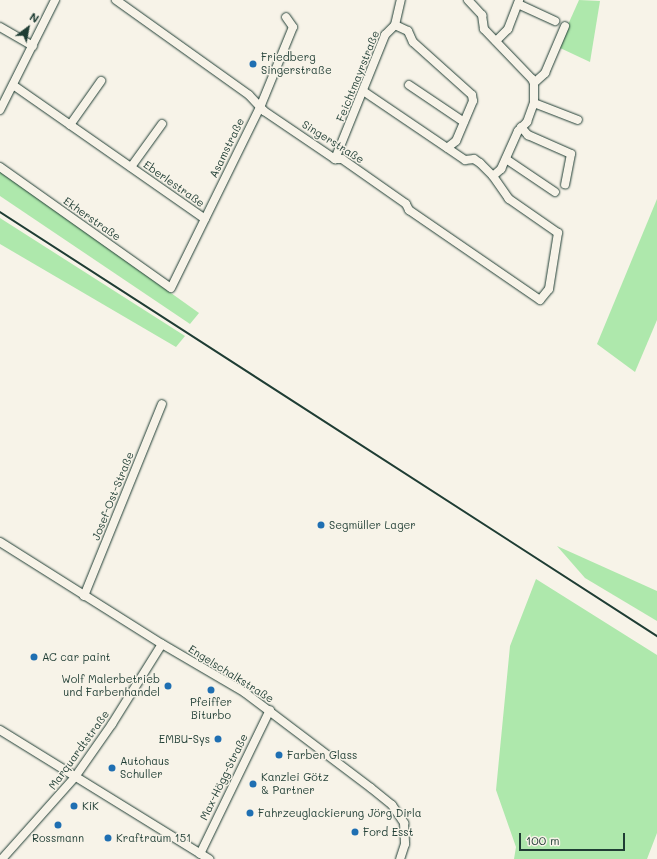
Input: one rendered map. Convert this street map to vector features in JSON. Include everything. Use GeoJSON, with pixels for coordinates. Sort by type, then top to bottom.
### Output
{"type":"FeatureCollection","features":[{"type":"Feature","properties":{"kind":"street"},"geometry":{"type":"LineString","coordinates":[[0,110],[55,0]]}},
{"type":"Feature","properties":{"kind":"street","name":"Singerstraße"},"geometry":{"type":"LineString","coordinates":[[116,0],[261,105],[264,111],[336,159],[342,159],[406,204],[409,210],[540,300],[549,289],[558,233],[509,199],[493,176]]}},
{"type":"Feature","properties":{"kind":"street","name":"Feichtmayrstraße"},"geometry":{"type":"LineString","coordinates":[[336,159],[385,35],[395,25],[401,0]]}},
{"type":"Feature","properties":{"kind":"street"},"geometry":{"type":"LineString","coordinates":[[363,91],[465,160],[474,159],[493,176],[501,169],[521,127],[527,122],[534,103],[534,83],[532,79],[484,29],[482,15],[468,0]]}},
{"type":"Feature","properties":{"kind":"street"},"geometry":{"type":"LineString","coordinates":[[496,42],[508,29],[518,2],[555,21]]}},
{"type":"Feature","properties":{"kind":"street","name":"Asamstraße"},"geometry":{"type":"LineString","coordinates":[[170,288],[261,105],[293,27],[286,17]]}},
{"type":"Feature","properties":{"kind":"street","name":"Feichtmayrstraße"},"geometry":{"type":"LineString","coordinates":[[395,25],[408,30],[413,42],[472,95],[473,101],[456,141],[447,148]]}},
{"type":"Feature","properties":{"kind":"street"},"geometry":{"type":"LineString","coordinates":[[534,83],[545,73],[565,26]]}},
{"type":"Feature","properties":{"kind":"street"},"geometry":{"type":"LineString","coordinates":[[0,27],[33,46]]}},
{"type":"Feature","properties":{"kind":"street"},"geometry":{"type":"LineString","coordinates":[[70,125],[100,80]]}},
{"type":"Feature","properties":{"kind":"street","name":"Eberlestraße"},"geometry":{"type":"LineString","coordinates":[[13,85],[205,219]]}},
{"type":"Feature","properties":{"kind":"street"},"geometry":{"type":"LineString","coordinates":[[409,85],[464,122]]}},
{"type":"Feature","properties":{"kind":"street"},"geometry":{"type":"LineString","coordinates":[[534,103],[578,120]]}},
{"type":"Feature","properties":{"kind":"street","name":"Eberlestraße"},"geometry":{"type":"LineString","coordinates":[[131,167],[162,124]]}},
{"type":"Feature","properties":{"kind":"street"},"geometry":{"type":"LineString","coordinates":[[521,127],[528,134],[570,154],[565,184]]}},
{"type":"Feature","properties":{"kind":"street"},"geometry":{"type":"LineString","coordinates":[[506,159],[555,192]]}},
{"type":"Feature","properties":{"kind":"street","name":"Ekherstraße"},"geometry":{"type":"LineString","coordinates":[[0,167],[170,288]]}},
{"type":"Feature","properties":{"kind":"street","name":"Josef-Ost-Straße"},"geometry":{"type":"LineString","coordinates":[[84,596],[162,404]]}},
{"type":"Feature","properties":{"kind":"street","name":"Engelschalkstraße"},"geometry":{"type":"LineString","coordinates":[[0,542],[162,644],[244,692],[270,710],[371,788],[400,813],[404,822],[405,844],[400,859]]}},
{"type":"Feature","properties":{"kind":"street","name":"Marquardtstraße"},"geometry":{"type":"LineString","coordinates":[[2,859],[75,777],[112,724],[162,644]]}},
{"type":"Feature","properties":{"kind":"street","name":"Max-Högg-Straße"},"geometry":{"type":"LineString","coordinates":[[200,854],[270,710]]}},
{"type":"Feature","properties":{"kind":"street"},"geometry":{"type":"LineString","coordinates":[[0,730],[209,859]]}},
{"type":"Feature","properties":{"kind":"green space"},"geometry":{"type":"Polygon","coordinates":[[[579,0],[600,1],[590,62],[558,47],[579,0]]]}},
{"type":"Feature","properties":{"kind":"green space"},"geometry":{"type":"Polygon","coordinates":[[[0,171],[199,313],[190,324],[0,196],[0,171]]]}},
{"type":"Feature","properties":{"kind":"green space"},"geometry":{"type":"Polygon","coordinates":[[[657,199],[657,320],[635,372],[597,344],[657,199]]]}},
{"type":"Feature","properties":{"kind":"green space"},"geometry":{"type":"Polygon","coordinates":[[[0,218],[185,336],[176,347],[0,244],[0,218]]]}},
{"type":"Feature","properties":{"kind":"green space"},"geometry":{"type":"Polygon","coordinates":[[[557,546],[657,591],[657,621],[585,578],[557,546]]]}},
{"type":"Feature","properties":{"kind":"green space"},"geometry":{"type":"Polygon","coordinates":[[[536,579],[657,655],[657,833],[647,859],[514,859],[516,847],[496,790],[510,646],[536,579]]]}},
{"type":"Feature","properties":{"kind":"railway"},"geometry":{"type":"LineString","coordinates":[[0,212],[657,636]]}},
{"type":"Feature","properties":{"kind":"place","name":"Friedberg Singerstraße"},"geometry":{"type":"Point","coordinates":[253,64]}},
{"type":"Feature","properties":{"kind":"place","name":"Segmüller Lager"},"geometry":{"type":"Point","coordinates":[321,525]}},
{"type":"Feature","properties":{"kind":"place","name":"AC car paint"},"geometry":{"type":"Point","coordinates":[34,657]}},
{"type":"Feature","properties":{"kind":"place","name":"Wolf Malerbetrieb und Farbenhandel"},"geometry":{"type":"Point","coordinates":[168,686]}},
{"type":"Feature","properties":{"kind":"place","name":"Pfeiffer Biturbo"},"geometry":{"type":"Point","coordinates":[211,690]}},
{"type":"Feature","properties":{"kind":"place","name":"EMBU-Sys"},"geometry":{"type":"Point","coordinates":[218,739]}},
{"type":"Feature","properties":{"kind":"place","name":"Farben Glass"},"geometry":{"type":"Point","coordinates":[279,755]}},
{"type":"Feature","properties":{"kind":"place","name":"Autohaus Schuller"},"geometry":{"type":"Point","coordinates":[112,768]}},
{"type":"Feature","properties":{"kind":"place","name":"Kanzlei Götz & Partner"},"geometry":{"type":"Point","coordinates":[253,784]}},
{"type":"Feature","properties":{"kind":"place","name":"KiK"},"geometry":{"type":"Point","coordinates":[74,806]}},
{"type":"Feature","properties":{"kind":"place","name":"Fahrzeuglackierung Jörg Dirla"},"geometry":{"type":"Point","coordinates":[250,813]}},
{"type":"Feature","properties":{"kind":"place","name":"Rossmann"},"geometry":{"type":"Point","coordinates":[58,825]}},
{"type":"Feature","properties":{"kind":"place","name":"Ford Esst"},"geometry":{"type":"Point","coordinates":[355,832]}},
{"type":"Feature","properties":{"kind":"place","name":"Kraftraum 151"},"geometry":{"type":"Point","coordinates":[108,838]}}]}
